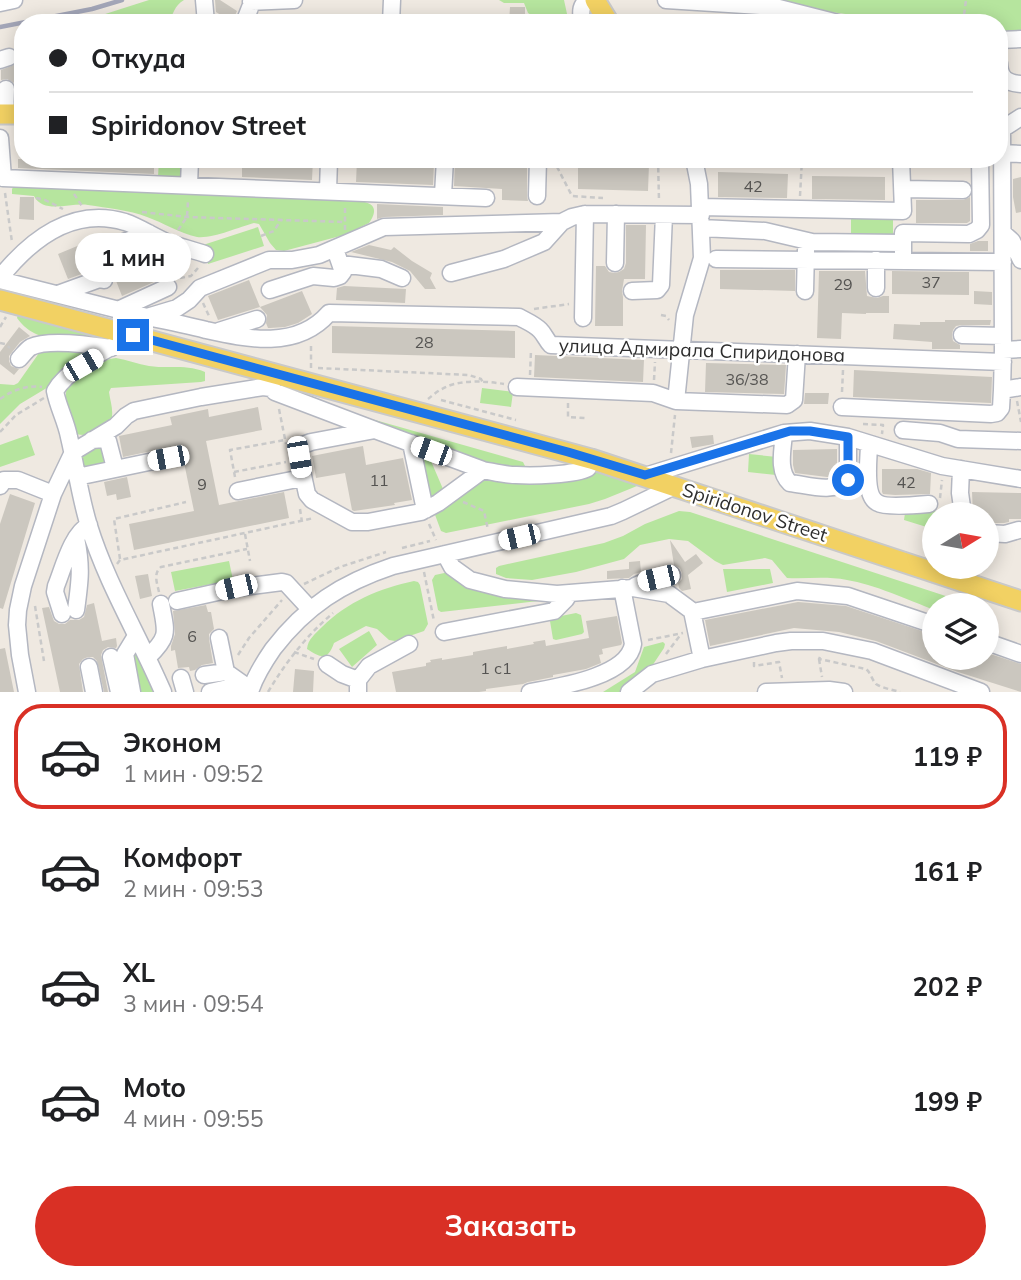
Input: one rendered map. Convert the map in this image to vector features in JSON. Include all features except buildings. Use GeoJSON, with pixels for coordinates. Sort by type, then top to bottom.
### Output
{"type":"FeatureCollection","features":[{"type":"Feature","properties":{"kind":"main road","name":"Spiridonov Street"},"geometry":{"type":"LineString","coordinates":[[4,306],[133,335],[591,459],[1021,601]]}},
{"type":"Feature","properties":{"kind":"street"},"geometry":{"type":"LineString","coordinates":[[0,4],[14,0]]}},
{"type":"Feature","properties":{"kind":"street"},"geometry":{"type":"LineString","coordinates":[[252,1],[293,0]]}},
{"type":"Feature","properties":{"kind":"street"},"geometry":{"type":"LineString","coordinates":[[666,0],[775,7],[803,14]]}},
{"type":"Feature","properties":{"kind":"street"},"geometry":{"type":"LineString","coordinates":[[6,89],[9,114]]}},
{"type":"Feature","properties":{"kind":"street"},"geometry":{"type":"LineString","coordinates":[[0,138],[3,178],[486,198]]}},
{"type":"Feature","properties":{"kind":"street"},"geometry":{"type":"LineString","coordinates":[[189,185],[190,168]]}},
{"type":"Feature","properties":{"kind":"street"},"geometry":{"type":"LineString","coordinates":[[328,191],[329,168]]}},
{"type":"Feature","properties":{"kind":"street"},"geometry":{"type":"LineString","coordinates":[[443,195],[444,168]]}},
{"type":"Feature","properties":{"kind":"street"},"geometry":{"type":"LineString","coordinates":[[537,196],[538,168]]}},
{"type":"Feature","properties":{"kind":"street"},"geometry":{"type":"LineString","coordinates":[[676,401],[685,315],[702,258],[697,168]]}},
{"type":"Feature","properties":{"kind":"street"},"geometry":{"type":"LineString","coordinates":[[451,273],[504,259],[544,242],[562,222],[585,214],[701,217],[903,211],[902,168]]}},
{"type":"Feature","properties":{"kind":"street"},"geometry":{"type":"LineString","coordinates":[[903,261],[903,233],[969,234],[977,230],[981,225],[980,168]]}},
{"type":"Feature","properties":{"kind":"street"},"geometry":{"type":"LineString","coordinates":[[842,407],[991,414],[997,413],[1001,408],[1013,388],[1003,349],[1001,168]]}},
{"type":"Feature","properties":{"kind":"street"},"geometry":{"type":"LineString","coordinates":[[903,189],[963,190]]}},
{"type":"Feature","properties":{"kind":"street"},"geometry":{"type":"LineString","coordinates":[[583,311],[585,214]]}},
{"type":"Feature","properties":{"kind":"street"},"geometry":{"type":"LineString","coordinates":[[615,263],[616,214]]}},
{"type":"Feature","properties":{"kind":"street"},"geometry":{"type":"LineString","coordinates":[[632,291],[657,290],[662,285],[664,215]]}},
{"type":"Feature","properties":{"kind":"street"},"geometry":{"type":"LineString","coordinates":[[701,217],[803,241],[903,243]]}},
{"type":"Feature","properties":{"kind":"street"},"geometry":{"type":"LineString","coordinates":[[205,254],[169,243],[129,224],[110,219],[89,218],[76,220],[46,233],[14,260],[0,279],[237,337],[280,338],[310,329],[329,313],[519,317]]}},
{"type":"Feature","properties":{"kind":"street"},"geometry":{"type":"LineString","coordinates":[[270,290],[313,276],[340,276],[343,272],[338,257],[344,243],[392,225],[562,222]]}},
{"type":"Feature","properties":{"kind":"street"},"geometry":{"type":"LineString","coordinates":[[110,247],[149,233]]}},
{"type":"Feature","properties":{"kind":"street"},"geometry":{"type":"LineString","coordinates":[[1003,233],[1012,242],[1021,260]]}},
{"type":"Feature","properties":{"kind":"street"},"geometry":{"type":"LineString","coordinates":[[803,241],[806,260],[805,291]]}},
{"type":"Feature","properties":{"kind":"street"},"geometry":{"type":"LineString","coordinates":[[147,317],[177,308],[198,290],[269,260],[320,255],[338,257],[402,278]]}},
{"type":"Feature","properties":{"kind":"street"},"geometry":{"type":"LineString","coordinates":[[716,259],[1003,262]]}},
{"type":"Feature","properties":{"kind":"street"},"geometry":{"type":"LineString","coordinates":[[876,260],[876,288]]}},
{"type":"Feature","properties":{"kind":"street"},"geometry":{"type":"LineString","coordinates":[[58,295],[102,278],[104,280]]}},
{"type":"Feature","properties":{"kind":"street"},"geometry":{"type":"LineString","coordinates":[[118,310],[171,282]]}},
{"type":"Feature","properties":{"kind":"street","name":"улица Адмирала Спиридонова"},"geometry":{"type":"LineString","coordinates":[[519,317],[543,332],[551,345],[797,354],[1003,349]]}},
{"type":"Feature","properties":{"kind":"street"},"geometry":{"type":"LineString","coordinates":[[216,332],[257,319]]}},
{"type":"Feature","properties":{"kind":"street"},"geometry":{"type":"LineString","coordinates":[[133,335],[69,375],[55,391],[69,433],[89,525],[107,574],[163,692]]}},
{"type":"Feature","properties":{"kind":"street"},"geometry":{"type":"LineString","coordinates":[[962,335],[1003,349],[1021,349]]}},
{"type":"Feature","properties":{"kind":"street"},"geometry":{"type":"LineString","coordinates":[[19,359],[28,349],[44,344],[111,348]]}},
{"type":"Feature","properties":{"kind":"street"},"geometry":{"type":"LineString","coordinates":[[523,387],[653,393],[676,401],[787,405],[794,400],[797,354]]}},
{"type":"Feature","properties":{"kind":"street"},"geometry":{"type":"LineString","coordinates":[[27,692],[20,655],[18,610],[23,586],[53,494],[73,452],[116,426],[134,411],[266,387],[483,470],[515,475],[578,472],[588,468],[591,459]]}},
{"type":"Feature","properties":{"kind":"street"},"geometry":{"type":"LineString","coordinates":[[375,430],[311,442],[300,448],[302,478],[312,500],[347,520],[360,523],[423,511],[483,470]]}},
{"type":"Feature","properties":{"kind":"street"},"geometry":{"type":"LineString","coordinates":[[903,430],[940,433],[958,439],[1021,441]]}},
{"type":"Feature","properties":{"kind":"street"},"geometry":{"type":"LineString","coordinates":[[645,475],[783,433],[810,431],[848,437],[943,466],[1021,479]]}},
{"type":"Feature","properties":{"kind":"street"},"geometry":{"type":"LineString","coordinates":[[783,433],[782,471],[787,480],[829,488],[840,486],[848,480],[848,437]]}},
{"type":"Feature","properties":{"kind":"street"},"geometry":{"type":"LineString","coordinates":[[92,440],[108,441],[115,468]]}},
{"type":"Feature","properties":{"kind":"street"},"geometry":{"type":"LineString","coordinates":[[411,443],[423,511]]}},
{"type":"Feature","properties":{"kind":"street"},"geometry":{"type":"LineString","coordinates":[[869,444],[869,494],[877,503],[884,505],[922,504]]}},
{"type":"Feature","properties":{"kind":"street"},"geometry":{"type":"LineString","coordinates":[[77,477],[168,458]]}},
{"type":"Feature","properties":{"kind":"street"},"geometry":{"type":"LineString","coordinates":[[961,469],[961,502]]}},
{"type":"Feature","properties":{"kind":"street"},"geometry":{"type":"LineString","coordinates":[[238,491],[302,478]]}},
{"type":"Feature","properties":{"kind":"street"},"geometry":{"type":"LineString","coordinates":[[0,486],[4,480],[14,479],[53,494]]}},
{"type":"Feature","properties":{"kind":"street"},"geometry":{"type":"LineString","coordinates":[[250,690],[269,654],[288,629],[326,596],[372,573],[440,547],[611,516],[675,486]]}},
{"type":"Feature","properties":{"kind":"street"},"geometry":{"type":"LineString","coordinates":[[73,545],[80,558],[81,575],[69,608],[55,592],[73,545],[82,529],[89,525]]}},
{"type":"Feature","properties":{"kind":"street"},"geometry":{"type":"LineString","coordinates":[[999,534],[1019,530]]}},
{"type":"Feature","properties":{"kind":"street"},"geometry":{"type":"LineString","coordinates":[[440,547],[459,574],[470,580],[505,589],[569,594],[628,588],[674,596],[692,612],[702,659]]}},
{"type":"Feature","properties":{"kind":"street"},"geometry":{"type":"LineString","coordinates":[[628,588],[672,575]]}},
{"type":"Feature","properties":{"kind":"street"},"geometry":{"type":"LineString","coordinates":[[148,657],[165,636],[166,601],[236,587],[282,582],[310,609]]}},
{"type":"Feature","properties":{"kind":"street"},"geometry":{"type":"LineString","coordinates":[[530,692],[583,681],[605,672],[629,655],[633,644],[628,588]]}},
{"type":"Feature","properties":{"kind":"street"},"geometry":{"type":"LineString","coordinates":[[692,612],[797,591],[848,596],[922,621]]}},
{"type":"Feature","properties":{"kind":"street"},"geometry":{"type":"LineString","coordinates":[[439,626],[554,611],[569,594]]}},
{"type":"Feature","properties":{"kind":"street"},"geometry":{"type":"LineString","coordinates":[[132,692],[125,654],[136,636]]}},
{"type":"Feature","properties":{"kind":"street"},"geometry":{"type":"LineString","coordinates":[[219,638],[227,672],[250,690]]}},
{"type":"Feature","properties":{"kind":"street"},"geometry":{"type":"LineString","coordinates":[[629,692],[652,674],[702,659],[791,641],[823,641],[872,651],[981,692]]}},
{"type":"Feature","properties":{"kind":"street"},"geometry":{"type":"LineString","coordinates":[[327,664],[358,686],[369,666],[409,644]]}},
{"type":"Feature","properties":{"kind":"street"},"geometry":{"type":"LineString","coordinates":[[999,646],[1021,654]]}},
{"type":"Feature","properties":{"kind":"street"},"geometry":{"type":"LineString","coordinates":[[111,657],[119,692]]}},
{"type":"Feature","properties":{"kind":"street"},"geometry":{"type":"LineString","coordinates":[[89,667],[94,692]]}},
{"type":"Feature","properties":{"kind":"street"},"geometry":{"type":"LineString","coordinates":[[204,675],[227,672]]}},
{"type":"Feature","properties":{"kind":"street"},"geometry":{"type":"LineString","coordinates":[[210,692],[237,686],[250,690]]}},
{"type":"Feature","properties":{"kind":"street"},"geometry":{"type":"LineString","coordinates":[[766,692],[832,691]]}},
{"type":"Feature","properties":{"kind":"path"},"geometry":{"type":"LineString","coordinates":[[558,168],[572,196],[603,198]]}},
{"type":"Feature","properties":{"kind":"path"},"geometry":{"type":"LineString","coordinates":[[658,168],[659,201],[664,215]]}},
{"type":"Feature","properties":{"kind":"path"},"geometry":{"type":"LineString","coordinates":[[801,183],[802,168]]}},
{"type":"Feature","properties":{"kind":"path"},"geometry":{"type":"LineString","coordinates":[[3,178],[14,260]]}},
{"type":"Feature","properties":{"kind":"path"},"geometry":{"type":"LineString","coordinates":[[36,198],[62,209],[81,205],[77,199]]}},
{"type":"Feature","properties":{"kind":"path"},"geometry":{"type":"LineString","coordinates":[[134,211],[187,217],[345,222]]}},
{"type":"Feature","properties":{"kind":"path"},"geometry":{"type":"LineString","coordinates":[[261,236],[274,231],[281,220]]}},
{"type":"Feature","properties":{"kind":"path"},"geometry":{"type":"LineString","coordinates":[[171,282],[191,275],[197,270],[205,254]]}},
{"type":"Feature","properties":{"kind":"path"},"geometry":{"type":"LineString","coordinates":[[198,290],[216,332]]}},
{"type":"Feature","properties":{"kind":"path"},"geometry":{"type":"LineString","coordinates":[[519,317],[532,309],[566,304],[583,311]]}},
{"type":"Feature","properties":{"kind":"path"},"geometry":{"type":"LineString","coordinates":[[0,327],[4,306]]}},
{"type":"Feature","properties":{"kind":"path"},"geometry":{"type":"LineString","coordinates":[[311,348],[311,367],[469,375],[481,379],[483,383]]}},
{"type":"Feature","properties":{"kind":"path"},"geometry":{"type":"LineString","coordinates":[[653,393],[656,348]]}},
{"type":"Feature","properties":{"kind":"path"},"geometry":{"type":"LineString","coordinates":[[415,410],[441,389],[454,384],[497,383],[523,387],[531,350]]}},
{"type":"Feature","properties":{"kind":"path"},"geometry":{"type":"LineString","coordinates":[[0,398],[11,391],[34,386],[55,391]]}},
{"type":"Feature","properties":{"kind":"path"},"geometry":{"type":"LineString","coordinates":[[1013,388],[1021,422]]}},
{"type":"Feature","properties":{"kind":"path"},"geometry":{"type":"LineString","coordinates":[[0,432],[16,415],[55,391]]}},
{"type":"Feature","properties":{"kind":"path"},"geometry":{"type":"LineString","coordinates":[[672,446],[676,401]]}},
{"type":"Feature","properties":{"kind":"path"},"geometry":{"type":"LineString","coordinates":[[238,491],[230,450],[285,440],[280,413]]}},
{"type":"Feature","properties":{"kind":"path"},"geometry":{"type":"LineString","coordinates":[[567,414],[570,418],[585,418]]}},
{"type":"Feature","properties":{"kind":"path"},"geometry":{"type":"LineString","coordinates":[[234,472],[290,461]]}},
{"type":"Feature","properties":{"kind":"path"},"geometry":{"type":"LineString","coordinates":[[936,502],[942,492],[943,466]]}},
{"type":"Feature","properties":{"kind":"path"},"geometry":{"type":"LineString","coordinates":[[461,501],[484,511],[488,530]]}},
{"type":"Feature","properties":{"kind":"path"},"geometry":{"type":"LineString","coordinates":[[120,560],[114,519],[186,502]]}},
{"type":"Feature","properties":{"kind":"path"},"geometry":{"type":"LineString","coordinates":[[107,574],[120,560],[302,522],[329,510]]}},
{"type":"Feature","properties":{"kind":"path"},"geometry":{"type":"LineString","coordinates":[[423,511],[440,547]]}},
{"type":"Feature","properties":{"kind":"path"},"geometry":{"type":"LineString","coordinates":[[244,534],[250,561]]}},
{"type":"Feature","properties":{"kind":"path"},"geometry":{"type":"LineString","coordinates":[[166,601],[156,575],[156,571],[161,567],[247,549]]}},
{"type":"Feature","properties":{"kind":"path"},"geometry":{"type":"LineString","coordinates":[[427,589],[439,626]]}},
{"type":"Feature","properties":{"kind":"path"},"geometry":{"type":"LineString","coordinates":[[227,672],[248,638],[287,595]]}},
{"type":"Feature","properties":{"kind":"path"},"geometry":{"type":"LineString","coordinates":[[35,604],[44,660]]}},
{"type":"Feature","properties":{"kind":"path"},"geometry":{"type":"LineString","coordinates":[[268,692],[304,640],[337,609]]}},
{"type":"Feature","properties":{"kind":"path"},"geometry":{"type":"LineString","coordinates":[[648,640],[696,631]]}},
{"type":"Feature","properties":{"kind":"path"},"geometry":{"type":"LineString","coordinates":[[751,648],[754,666],[779,662],[785,691]]}},
{"type":"Feature","properties":{"kind":"path"},"geometry":{"type":"LineString","coordinates":[[295,652],[327,664]]}},
{"type":"Feature","properties":{"kind":"path"},"geometry":{"type":"LineString","coordinates":[[821,654],[819,659],[866,669],[872,674],[877,685],[900,692]]}},
{"type":"Feature","properties":{"kind":"green space"},"geometry":{"type":"Polygon","coordinates":[[[149,0],[184,0],[172,14],[105,14],[149,0]]]}},
{"type":"Feature","properties":{"kind":"green space"},"geometry":{"type":"Polygon","coordinates":[[[499,0],[564,0],[567,14],[530,14],[524,3],[504,3],[499,0]]]}},
{"type":"Feature","properties":{"kind":"green space"},"geometry":{"type":"Polygon","coordinates":[[[743,0],[1021,0],[1021,30],[1008,31],[1008,14],[845,14],[743,0]]]}},
{"type":"Feature","properties":{"kind":"green space"},"geometry":{"type":"Polygon","coordinates":[[[158,168],[185,168],[184,178],[158,177],[158,168]]]}},
{"type":"Feature","properties":{"kind":"green space"},"geometry":{"type":"Polygon","coordinates":[[[14,186],[346,199],[366,202],[374,211],[369,223],[344,235],[284,251],[276,250],[259,224],[254,223],[218,235],[197,237],[125,211],[88,205],[44,205],[34,196],[12,194],[14,186]]]}},
{"type":"Feature","properties":{"kind":"green space"},"geometry":{"type":"Polygon","coordinates":[[[851,215],[893,215],[893,235],[851,235],[851,215]]]}},
{"type":"Feature","properties":{"kind":"green space"},"geometry":{"type":"Polygon","coordinates":[[[258,227],[264,246],[208,264],[203,245],[258,227]]]}},
{"type":"Feature","properties":{"kind":"green space"},"geometry":{"type":"Polygon","coordinates":[[[18,314],[91,335],[58,338],[40,336],[24,326],[17,318],[18,314]]]}},
{"type":"Feature","properties":{"kind":"green space"},"geometry":{"type":"Polygon","coordinates":[[[56,349],[84,354],[50,386],[20,404],[0,424],[0,384],[18,383],[39,353],[56,349]]]}},
{"type":"Feature","properties":{"kind":"green space"},"geometry":{"type":"Polygon","coordinates":[[[116,358],[149,366],[198,370],[205,372],[205,381],[111,388],[109,392],[112,416],[108,426],[94,434],[76,434],[67,404],[67,386],[96,365],[116,358]]]}},
{"type":"Feature","properties":{"kind":"green space"},"geometry":{"type":"Polygon","coordinates":[[[482,388],[513,392],[511,407],[480,403],[482,388]]]}},
{"type":"Feature","properties":{"kind":"green space"},"geometry":{"type":"Polygon","coordinates":[[[368,418],[523,462],[526,468],[499,471],[368,418]]]}},
{"type":"Feature","properties":{"kind":"green space"},"geometry":{"type":"Polygon","coordinates":[[[28,435],[35,455],[0,467],[0,445],[28,435]]]}},
{"type":"Feature","properties":{"kind":"green space"},"geometry":{"type":"Polygon","coordinates":[[[103,441],[111,463],[84,472],[80,453],[103,441]]]}},
{"type":"Feature","properties":{"kind":"green space"},"geometry":{"type":"Polygon","coordinates":[[[418,450],[428,454],[443,489],[430,500],[418,450]]]}},
{"type":"Feature","properties":{"kind":"green space"},"geometry":{"type":"Polygon","coordinates":[[[749,454],[777,457],[776,475],[748,472],[749,454]]]}},
{"type":"Feature","properties":{"kind":"green space"},"geometry":{"type":"Polygon","coordinates":[[[596,470],[638,483],[637,486],[589,504],[446,533],[441,531],[434,512],[479,478],[596,470]]]}},
{"type":"Feature","properties":{"kind":"green space"},"geometry":{"type":"Polygon","coordinates":[[[679,511],[690,512],[936,593],[922,593],[922,605],[857,582],[832,578],[787,578],[772,560],[765,558],[723,565],[688,541],[669,539],[640,545],[624,559],[576,572],[532,580],[506,578],[496,574],[496,568],[499,566],[604,543],[679,511]]]}},
{"type":"Feature","properties":{"kind":"green space"},"geometry":{"type":"Polygon","coordinates":[[[922,512],[922,526],[904,520],[905,513],[922,512]]]}},
{"type":"Feature","properties":{"kind":"green space"},"geometry":{"type":"Polygon","coordinates":[[[229,561],[233,580],[175,591],[171,572],[229,561]]]}},
{"type":"Feature","properties":{"kind":"green space"},"geometry":{"type":"Polygon","coordinates":[[[723,569],[770,569],[773,583],[727,592],[723,569]]]}},
{"type":"Feature","properties":{"kind":"green space"},"geometry":{"type":"Polygon","coordinates":[[[449,572],[547,600],[441,612],[438,610],[432,580],[435,575],[449,572]]]}},
{"type":"Feature","properties":{"kind":"green space"},"geometry":{"type":"Polygon","coordinates":[[[414,581],[420,585],[428,624],[424,631],[395,641],[389,640],[377,629],[366,626],[334,643],[327,655],[317,655],[307,649],[314,634],[353,603],[377,592],[414,581]]]}},
{"type":"Feature","properties":{"kind":"green space"},"geometry":{"type":"Polygon","coordinates":[[[576,613],[581,615],[584,632],[553,639],[551,618],[576,613]]]}},
{"type":"Feature","properties":{"kind":"green space"},"geometry":{"type":"Polygon","coordinates":[[[369,631],[377,645],[352,667],[339,649],[369,631]]]}},
{"type":"Feature","properties":{"kind":"green space"},"geometry":{"type":"Polygon","coordinates":[[[663,642],[664,648],[648,672],[622,692],[603,692],[635,672],[644,647],[663,642]]]}},
{"type":"Feature","properties":{"kind":"green space"},"geometry":{"type":"Polygon","coordinates":[[[134,650],[156,692],[139,692],[132,654],[134,650]]]}},
{"type":"Feature","properties":{"kind":"railway"},"geometry":{"type":"LineString","coordinates":[[66,14],[122,0]]}},
{"type":"Feature","properties":{"kind":"railway"},"geometry":{"type":"LineString","coordinates":[[0,27],[14,24]]}},
{"type":"Feature","properties":{"kind":"route"},"geometry":{"type":"LineString","coordinates":[[133,335],[645,475],[790,431],[848,437],[848,480]]}}]}
